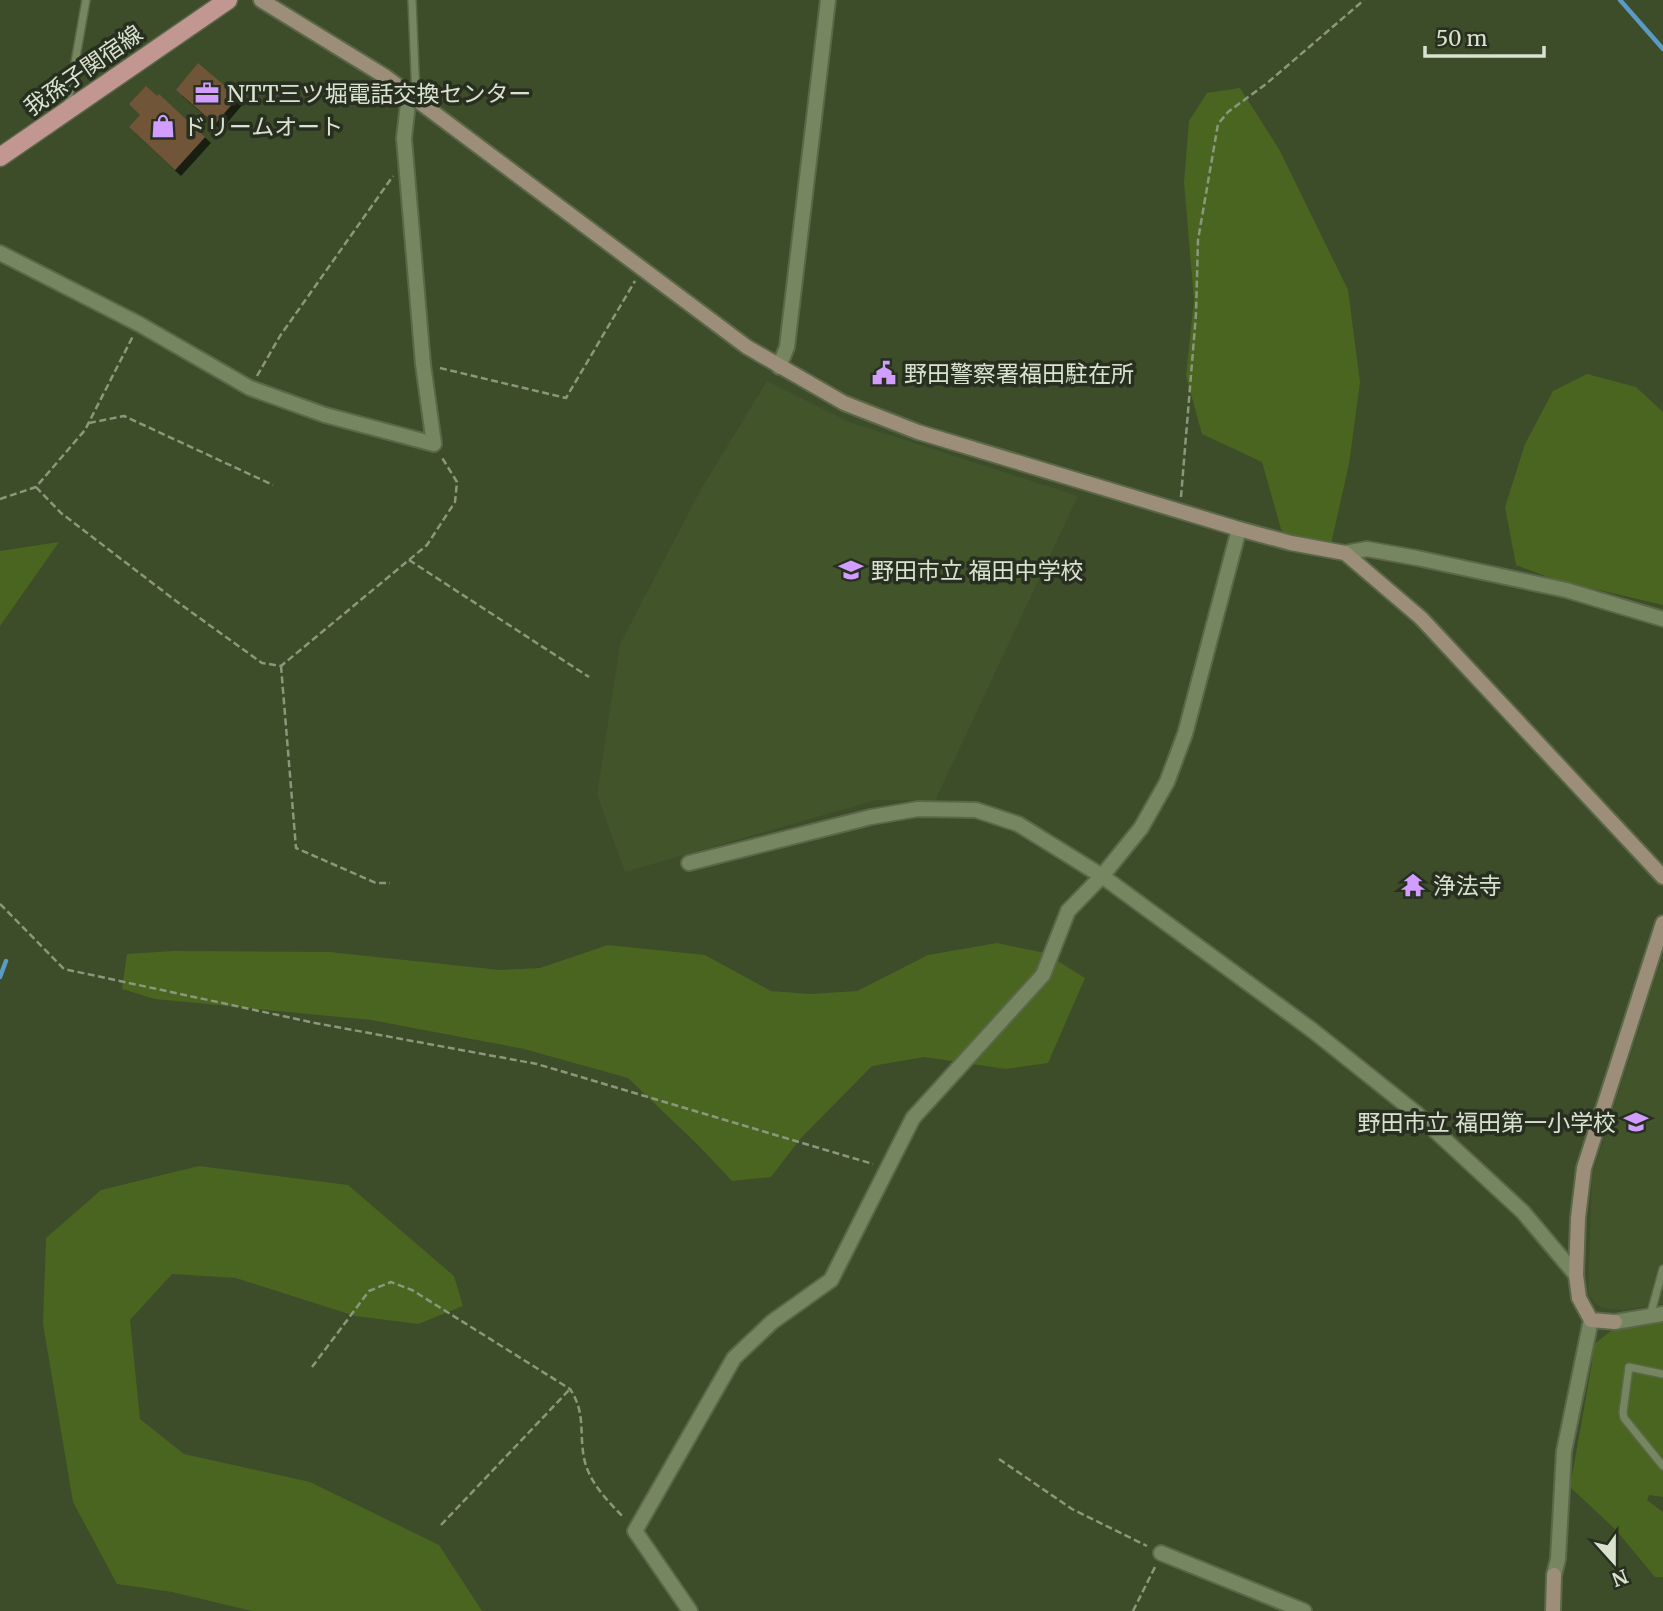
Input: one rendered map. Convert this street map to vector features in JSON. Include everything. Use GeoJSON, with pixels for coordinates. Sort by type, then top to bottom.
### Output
{"type":"FeatureCollection","features":[{"type":"Feature","properties":{"kind":"main road","name":"我孫子関宿線"},"geometry":{"type":"LineString","coordinates":[[0,157],[228,0]]}},
{"type":"Feature","properties":{"kind":"street"},"geometry":{"type":"LineString","coordinates":[[261,0],[386,77],[747,347],[844,403],[918,432],[1291,543],[1345,553],[1367,549],[1417,558],[1566,590],[1663,619]]}},
{"type":"Feature","properties":{"kind":"street"},"geometry":{"type":"LineString","coordinates":[[779,367],[787,347],[828,0]]}},
{"type":"Feature","properties":{"kind":"street"},"geometry":{"type":"LineString","coordinates":[[0,253],[139,324],[250,388],[325,415],[434,444],[423,364],[404,138],[412,98]]}},
{"type":"Feature","properties":{"kind":"street"},"geometry":{"type":"LineString","coordinates":[[690,1611],[635,1531],[734,1358],[772,1322],[831,1280],[913,1118],[1043,975],[1068,911],[1102,876],[1141,828],[1167,782],[1185,734],[1239,529]]}},
{"type":"Feature","properties":{"kind":"street"},"geometry":{"type":"LineString","coordinates":[[1345,553],[1421,618],[1663,877]]}},
{"type":"Feature","properties":{"kind":"street"},"geometry":{"type":"LineString","coordinates":[[689,863],[871,817],[918,809],[975,810],[1018,824],[1102,876],[1312,1030],[1416,1113],[1522,1212],[1576,1275]]}},
{"type":"Feature","properties":{"kind":"street"},"geometry":{"type":"LineString","coordinates":[[1553,1611],[1564,1451],[1591,1320],[1579,1298],[1576,1275],[1578,1218],[1584,1168],[1663,923]]}},
{"type":"Feature","properties":{"kind":"street"},"geometry":{"type":"LineString","coordinates":[[1591,1320],[1615,1322],[1656,1315]]}},
{"type":"Feature","properties":{"kind":"street"},"geometry":{"type":"LineString","coordinates":[[1161,1553],[1304,1611]]}},
{"type":"Feature","properties":{"kind":"lane"},"geometry":{"type":"LineString","coordinates":[[66,112],[86,0]]}},
{"type":"Feature","properties":{"kind":"lane"},"geometry":{"type":"LineString","coordinates":[[412,0],[412,98]]}},
{"type":"Feature","properties":{"kind":"lane"},"geometry":{"type":"LineString","coordinates":[[1656,1315],[1663,1269]]}},
{"type":"Feature","properties":{"kind":"lane"},"geometry":{"type":"LineString","coordinates":[[1663,1374],[1629,1367],[1623,1412],[1626,1422],[1663,1466]]}},
{"type":"Feature","properties":{"kind":"path"},"geometry":{"type":"LineString","coordinates":[[1181,512],[1185,429],[1196,314],[1198,240],[1218,124],[1228,111],[1266,83],[1364,0]]}},
{"type":"Feature","properties":{"kind":"path"},"geometry":{"type":"LineString","coordinates":[[250,388],[280,336],[407,156]]}},
{"type":"Feature","properties":{"kind":"path"},"geometry":{"type":"LineString","coordinates":[[423,364],[566,398],[642,269]]}},
{"type":"Feature","properties":{"kind":"path"},"geometry":{"type":"LineString","coordinates":[[0,499],[37,487],[85,430],[139,324]]}},
{"type":"Feature","properties":{"kind":"path"},"geometry":{"type":"LineString","coordinates":[[89,423],[124,416],[273,485]]}},
{"type":"Feature","properties":{"kind":"path"},"geometry":{"type":"LineString","coordinates":[[37,487],[61,513],[176,601],[262,663],[281,666],[427,545],[455,502],[457,482],[434,444]]}},
{"type":"Feature","properties":{"kind":"path"},"geometry":{"type":"LineString","coordinates":[[409,560],[589,677]]}},
{"type":"Feature","properties":{"kind":"path"},"geometry":{"type":"LineString","coordinates":[[281,666],[296,848],[376,883],[390,883]]}},
{"type":"Feature","properties":{"kind":"path"},"geometry":{"type":"LineString","coordinates":[[0,904],[64,968],[315,1023],[537,1064],[888,1169]]}},
{"type":"Feature","properties":{"kind":"path"},"geometry":{"type":"LineString","coordinates":[[312,1367],[369,1291],[391,1282],[412,1290],[570,1389],[579,1402],[584,1460],[595,1485],[635,1531]]}},
{"type":"Feature","properties":{"kind":"path"},"geometry":{"type":"LineString","coordinates":[[441,1525],[570,1389]]}},
{"type":"Feature","properties":{"kind":"path"},"geometry":{"type":"LineString","coordinates":[[999,1459],[1072,1510],[1161,1553],[1133,1611]]}},
{"type":"Feature","properties":{"kind":"shaded area"},"geometry":{"type":"Polygon","coordinates":[[[1240,88],[1279,149],[1348,290],[1360,382],[1349,464],[1331,544],[1294,548],[1281,529],[1262,462],[1202,434],[1186,376],[1194,300],[1184,182],[1189,121],[1207,93],[1240,88]]]}},
{"type":"Feature","properties":{"kind":"shaded area"},"geometry":{"type":"Polygon","coordinates":[[[1587,374],[1636,387],[1663,412],[1663,605],[1556,580],[1516,565],[1505,507],[1525,444],[1553,391],[1587,374]]]}},
{"type":"Feature","properties":{"kind":"shaded area","name":"野田市立 福田中学校"},"geometry":{"type":"Polygon","coordinates":[[[767,381],[849,422],[1078,496],[935,801],[876,800],[625,872],[597,795],[620,644],[701,489],[767,381]]]}},
{"type":"Feature","properties":{"kind":"shaded area"},"geometry":{"type":"Polygon","coordinates":[[[59,542],[0,626],[0,551],[59,542]]]}},
{"type":"Feature","properties":{"kind":"shaded area"},"geometry":{"type":"Polygon","coordinates":[[[997,943],[1045,953],[1085,978],[1048,1063],[1006,1069],[924,1057],[872,1066],[800,1139],[771,1177],[732,1181],[628,1078],[524,1049],[371,1020],[155,999],[122,989],[127,954],[173,951],[329,952],[500,970],[540,968],[608,945],[705,955],[771,991],[810,994],[857,991],[928,955],[997,943]]]}},
{"type":"Feature","properties":{"kind":"shaded area","name":"野田市立 福田第一小学校"},"geometry":{"type":"Polygon","coordinates":[[[1663,954],[1663,1304],[1622,1310],[1605,1308],[1598,1306],[1588,1294],[1592,1176],[1663,954]]]}},
{"type":"Feature","properties":{"kind":"shaded area"},"geometry":{"type":"Polygon","coordinates":[[[199,1166],[348,1185],[454,1276],[463,1306],[418,1324],[355,1316],[236,1278],[172,1274],[130,1320],[140,1419],[184,1454],[310,1482],[439,1545],[482,1611],[252,1611],[172,1592],[117,1584],[73,1502],[43,1324],[46,1238],[101,1190],[199,1166]]]}},
{"type":"Feature","properties":{"kind":"shaded area"},"geometry":{"type":"Polygon","coordinates":[[[1663,1320],[1663,1497],[1649,1495],[1647,1500],[1663,1512],[1663,1577],[1655,1577],[1616,1530],[1570,1487],[1593,1345],[1612,1330],[1663,1320]]]}},
{"type":"Feature","properties":{"kind":"building","name":"NTT三ツ堀電話交換センター"},"geometry":{"type":"Polygon","coordinates":[[[198,63],[238,97],[215,124],[176,90],[198,63]]]}},
{"type":"Feature","properties":{"kind":"building"},"geometry":{"type":"Polygon","coordinates":[[[146,86],[157,96],[159,94],[205,137],[175,170],[129,127],[140,115],[129,104],[146,86]]]}},
{"type":"Feature","properties":{"kind":"waterway"},"geometry":{"type":"LineString","coordinates":[[1620,0],[1663,49]]}},
{"type":"Feature","properties":{"kind":"waterway"},"geometry":{"type":"LineString","coordinates":[[0,977],[6,961]]}},
{"type":"Feature","properties":{"kind":"place","name":"NTT三ツ堀電話交換センター"},"geometry":{"type":"Point","coordinates":[207,93]}},
{"type":"Feature","properties":{"kind":"place","name":"ドリームオート"},"geometry":{"type":"Point","coordinates":[163,126]}},
{"type":"Feature","properties":{"kind":"place","name":"野田警察署福田駐在所"},"geometry":{"type":"Point","coordinates":[884,373]}},
{"type":"Feature","properties":{"kind":"place","name":"野田市立 福田中学校"},"geometry":{"type":"Point","coordinates":[851,570]}},
{"type":"Feature","properties":{"kind":"place","name":"浄法寺"},"geometry":{"type":"Point","coordinates":[1413,885]}},
{"type":"Feature","properties":{"kind":"place","name":"野田市立 福田第一小学校"},"geometry":{"type":"Point","coordinates":[1636,1122]}}]}
